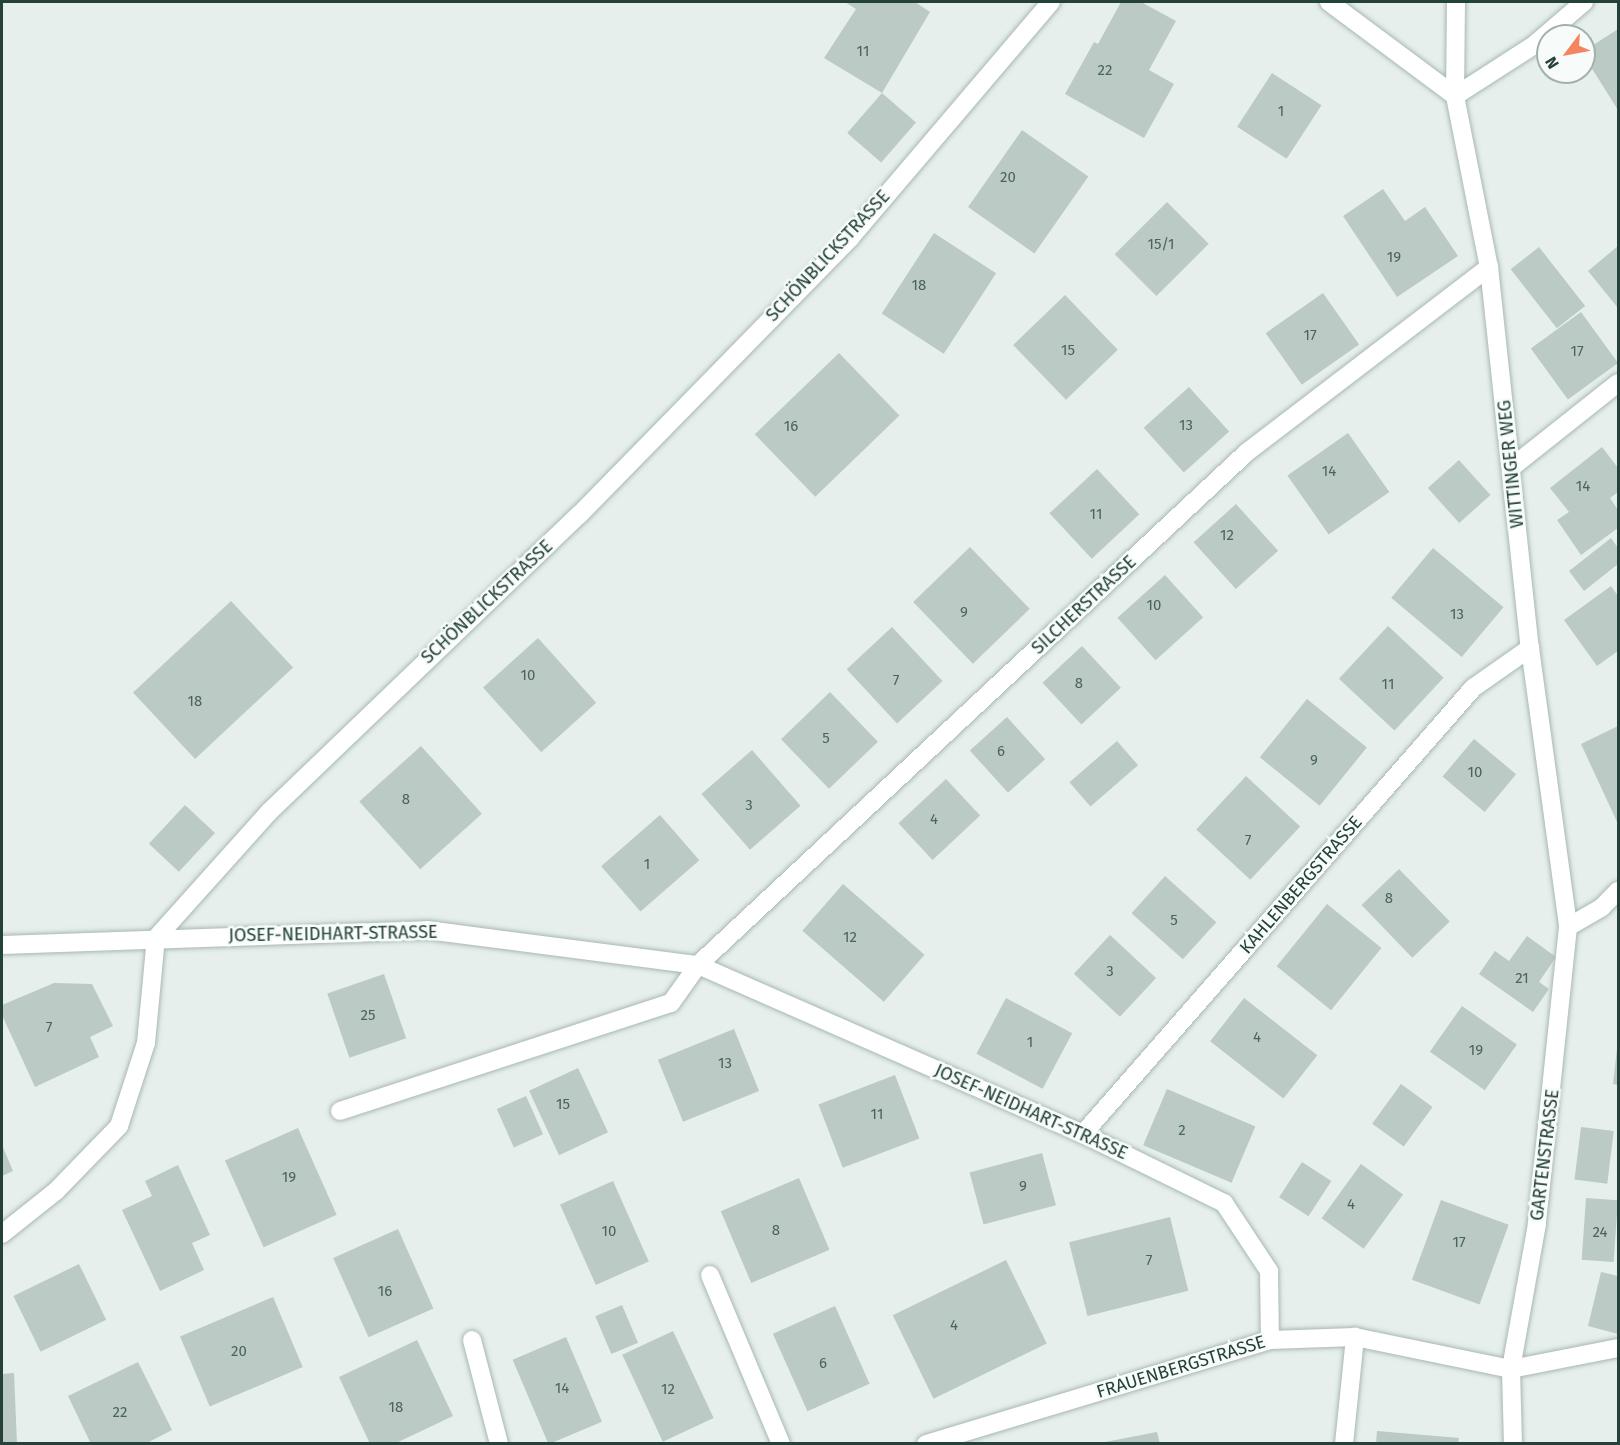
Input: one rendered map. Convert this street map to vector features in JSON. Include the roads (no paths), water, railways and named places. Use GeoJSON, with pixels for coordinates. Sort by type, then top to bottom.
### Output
{"type":"FeatureCollection","features":[{"type":"Feature","properties":{"kind":"street","name":"SCHÖNBLICKSTRASSE"},"geometry":{"type":"LineString","coordinates":[[156,938],[269,812],[579,515],[850,238],[1051,2]]}},
{"type":"Feature","properties":{"kind":"street"},"geometry":{"type":"LineString","coordinates":[[1329,2],[1455,96],[1534,45],[1584,2]]}},
{"type":"Feature","properties":{"kind":"street","name":"WITTINGER WEG"},"geometry":{"type":"LineString","coordinates":[[1456,2],[1455,96],[1489,267],[1530,648],[1568,927]]}},
{"type":"Feature","properties":{"kind":"street","name":"SILCHERSTRASSE"},"geometry":{"type":"LineString","coordinates":[[698,965],[1246,453],[1489,267]]}},
{"type":"Feature","properties":{"kind":"street"},"geometry":{"type":"LineString","coordinates":[[1512,467],[1618,383]]}},
{"type":"Feature","properties":{"kind":"street","name":"KAHLENBERGSTRASSE"},"geometry":{"type":"LineString","coordinates":[[1083,1134],[1473,688],[1530,648]]}},
{"type":"Feature","properties":{"kind":"street"},"geometry":{"type":"LineString","coordinates":[[1568,927],[1602,907],[1618,891]]}},
{"type":"Feature","properties":{"kind":"street","name":"GARTENSTRASSE"},"geometry":{"type":"LineString","coordinates":[[1513,1443],[1511,1369],[1537,1224],[1568,927]]}},
{"type":"Feature","properties":{"kind":"street","name":"JOSEF-NEIDHART-STRASSE"},"geometry":{"type":"LineString","coordinates":[[2,945],[427,930],[698,965],[1083,1134],[1224,1203],[1269,1270],[1270,1340]]}},
{"type":"Feature","properties":{"kind":"street"},"geometry":{"type":"LineString","coordinates":[[2,1234],[56,1191],[119,1126],[146,1042],[156,938]]}},
{"type":"Feature","properties":{"kind":"street"},"geometry":{"type":"LineString","coordinates":[[340,1111],[671,1003],[698,965]]}},
{"type":"Feature","properties":{"kind":"street"},"geometry":{"type":"LineString","coordinates":[[710,1275],[781,1443]]}},
{"type":"Feature","properties":{"kind":"street"},"geometry":{"type":"LineString","coordinates":[[1344,1443],[1354,1337]]}},
{"type":"Feature","properties":{"kind":"street","name":"FRAUENBERGSTRASSE"},"geometry":{"type":"LineString","coordinates":[[926,1443],[1270,1340],[1354,1337],[1511,1369]]}},
{"type":"Feature","properties":{"kind":"street"},"geometry":{"type":"LineString","coordinates":[[472,1340],[499,1443]]}},
{"type":"Feature","properties":{"kind":"street"},"geometry":{"type":"LineString","coordinates":[[1511,1369],[1618,1348]]}}]}
